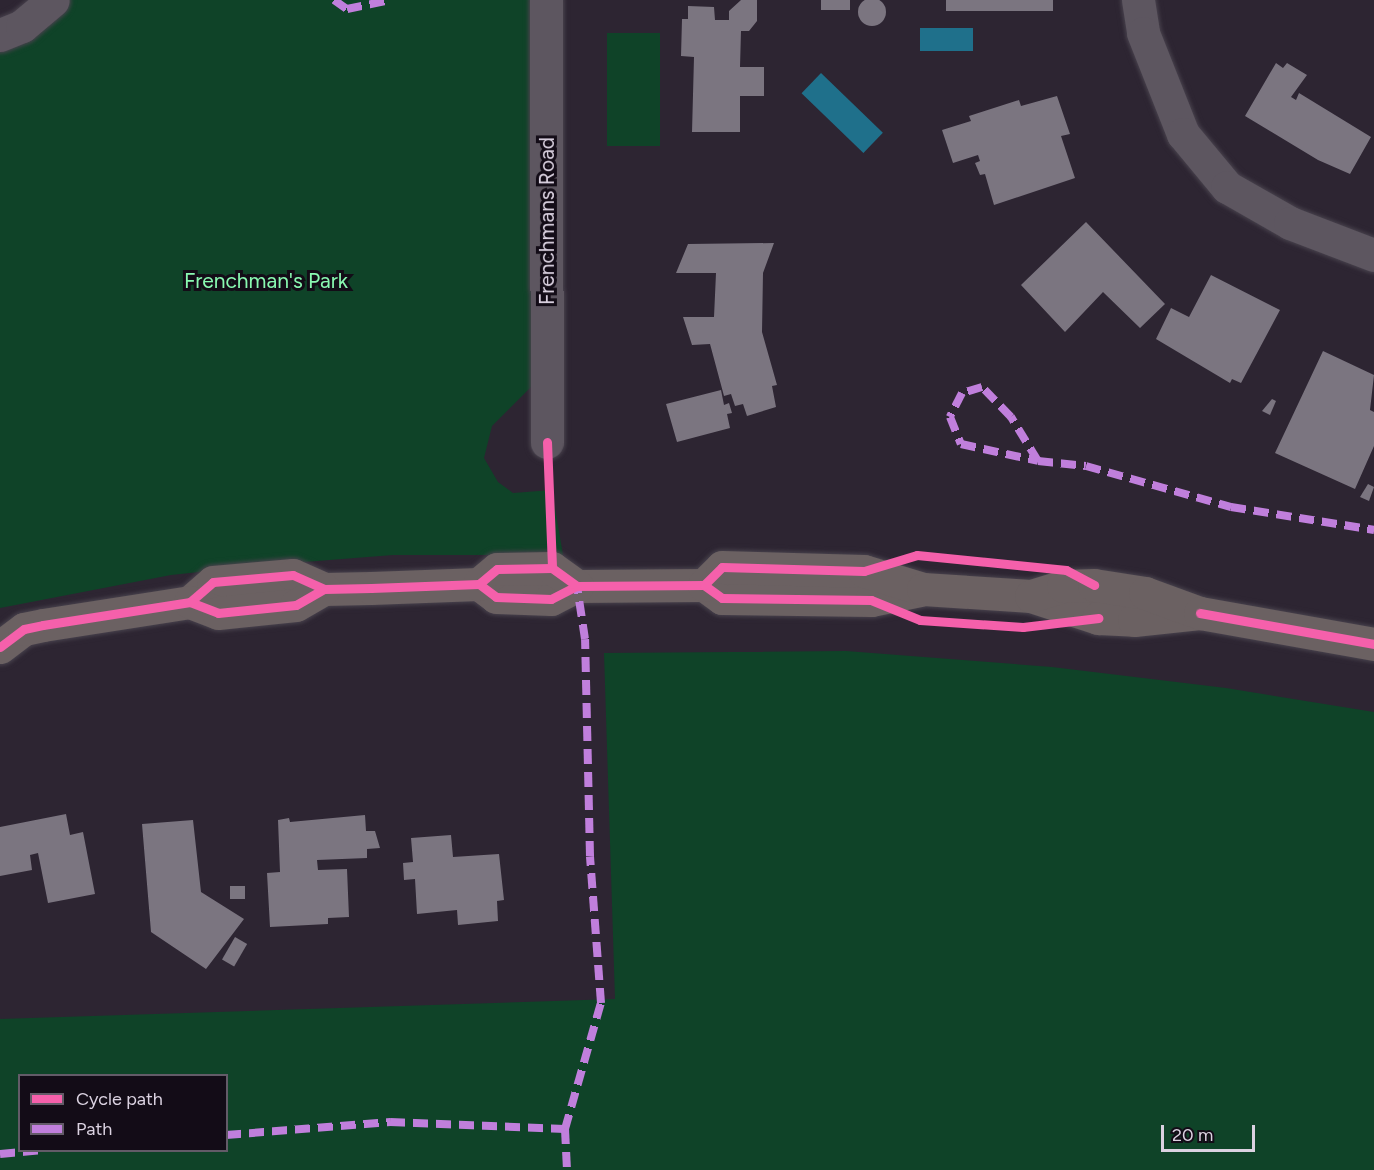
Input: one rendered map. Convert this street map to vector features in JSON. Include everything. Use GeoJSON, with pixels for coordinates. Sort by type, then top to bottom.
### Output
{"type":"FeatureCollection","features":[{"type":"Feature","properties":{"kind":"main road"},"geometry":{"type":"LineString","coordinates":[[8,632],[190,602],[218,612],[296,605],[324,589],[479,584],[496,597],[551,599],[577,586],[704,585],[722,598],[871,600],[924,589],[1031,597],[1098,618],[1134,620],[1200,613],[1374,644]]}},
{"type":"Feature","properties":{"kind":"street"},"geometry":{"type":"LineString","coordinates":[[0,35],[22,26],[53,0]]}},
{"type":"Feature","properties":{"kind":"street","name":"Frenchmans Road"},"geometry":{"type":"LineString","coordinates":[[546,0],[547,442]]}},
{"type":"Feature","properties":{"kind":"street"},"geometry":{"type":"LineString","coordinates":[[1138,0],[1143,33],[1183,134],[1227,187],[1290,223],[1374,255]]}},
{"type":"Feature","properties":{"kind":"green space","name":"Frenchman's Park"},"geometry":{"type":"Polygon","coordinates":[[[67,0],[530,0],[533,385],[492,426],[484,458],[498,482],[513,493],[552,490],[563,555],[393,555],[266,565],[171,575],[0,608],[0,48],[67,0]]]}},
{"type":"Feature","properties":{"kind":"green space"},"geometry":{"type":"Polygon","coordinates":[[[607,33],[660,33],[660,146],[607,146],[607,33]]]}},
{"type":"Feature","properties":{"kind":"green space"},"geometry":{"type":"Polygon","coordinates":[[[846,651],[1052,667],[1226,688],[1374,712],[1374,1170],[0,1170],[0,1019],[615,999],[604,653],[846,651]]]}},
{"type":"Feature","properties":{"kind":"water"},"geometry":{"type":"Polygon","coordinates":[[[920,28],[973,28],[973,51],[920,51],[920,28]]]}},
{"type":"Feature","properties":{"kind":"water"},"geometry":{"type":"Polygon","coordinates":[[[821,73],[883,133],[863,153],[802,93],[821,73]]]}},
{"type":"Feature","properties":{"kind":"building"},"geometry":{"type":"Polygon","coordinates":[[[867,-1],[877,-1],[885,7],[885,17],[877,25],[867,25],[859,17],[859,7],[867,-1]]]}},
{"type":"Feature","properties":{"kind":"building"},"geometry":{"type":"Polygon","coordinates":[[[741,0],[757,0],[757,21],[749,31],[741,31],[740,67],[764,67],[764,96],[740,96],[740,132],[692,132],[694,57],[681,56],[682,19],[688,19],[688,6],[714,7],[715,20],[729,20],[729,11],[741,0]]]}},
{"type":"Feature","properties":{"kind":"building"},"geometry":{"type":"Polygon","coordinates":[[[821,0],[850,0],[850,10],[821,10],[821,0]]]}},
{"type":"Feature","properties":{"kind":"building"},"geometry":{"type":"Polygon","coordinates":[[[946,0],[1053,0],[1053,11],[946,11],[946,0]]]}},
{"type":"Feature","properties":{"kind":"building"},"geometry":{"type":"Polygon","coordinates":[[[1276,63],[1283,68],[1287,63],[1307,75],[1291,97],[1296,100],[1299,93],[1371,137],[1350,174],[1318,160],[1245,116],[1276,63]]]}},
{"type":"Feature","properties":{"kind":"building"},"geometry":{"type":"Polygon","coordinates":[[[1057,96],[1070,134],[1061,136],[1075,178],[994,205],[985,174],[980,175],[975,163],[980,161],[978,155],[953,163],[942,130],[971,121],[969,116],[1019,100],[1021,106],[1057,96]]]}},
{"type":"Feature","properties":{"kind":"building"},"geometry":{"type":"Polygon","coordinates":[[[1086,222],[1165,304],[1140,328],[1103,292],[1065,332],[1021,285],[1086,222]]]}},
{"type":"Feature","properties":{"kind":"building"},"geometry":{"type":"Polygon","coordinates":[[[774,243],[763,273],[762,332],[777,385],[772,386],[776,407],[747,416],[743,404],[735,406],[731,394],[724,396],[710,344],[692,345],[683,317],[714,317],[716,273],[676,273],[688,244],[774,243]]]}},
{"type":"Feature","properties":{"kind":"building"},"geometry":{"type":"Polygon","coordinates":[[[1211,275],[1280,310],[1241,383],[1232,379],[1230,383],[1156,339],[1171,308],[1189,317],[1211,275]]]}},
{"type":"Feature","properties":{"kind":"building"},"geometry":{"type":"Polygon","coordinates":[[[1323,351],[1374,375],[1370,410],[1374,412],[1374,446],[1355,489],[1275,453],[1323,351]]]}},
{"type":"Feature","properties":{"kind":"building"},"geometry":{"type":"Polygon","coordinates":[[[721,390],[724,405],[729,403],[732,413],[727,414],[730,428],[677,442],[666,404],[721,390]]]}},
{"type":"Feature","properties":{"kind":"building"},"geometry":{"type":"Polygon","coordinates":[[[1272,399],[1276,401],[1270,415],[1262,411],[1272,399]]]}},
{"type":"Feature","properties":{"kind":"building"},"geometry":{"type":"Polygon","coordinates":[[[1368,484],[1374,487],[1369,501],[1360,497],[1368,484]]]}},
{"type":"Feature","properties":{"kind":"building"},"geometry":{"type":"Polygon","coordinates":[[[66,814],[70,835],[83,832],[95,894],[48,903],[38,853],[30,855],[32,870],[0,876],[0,827],[66,814]]]}},
{"type":"Feature","properties":{"kind":"building"},"geometry":{"type":"Polygon","coordinates":[[[365,815],[366,831],[375,831],[380,848],[367,849],[367,858],[317,860],[318,870],[347,869],[349,917],[328,918],[328,924],[270,927],[267,873],[280,872],[278,820],[289,818],[290,822],[365,815]]]}},
{"type":"Feature","properties":{"kind":"building"},"geometry":{"type":"Polygon","coordinates":[[[193,820],[201,892],[244,919],[206,969],[151,932],[142,824],[193,820]]]}},
{"type":"Feature","properties":{"kind":"building"},"geometry":{"type":"Polygon","coordinates":[[[451,835],[453,857],[499,854],[504,900],[497,901],[498,921],[458,925],[457,910],[417,914],[415,879],[404,880],[403,863],[413,862],[411,838],[451,835]]]}},
{"type":"Feature","properties":{"kind":"building"},"geometry":{"type":"Polygon","coordinates":[[[230,886],[245,886],[245,899],[230,899],[230,886]]]}},
{"type":"Feature","properties":{"kind":"building"},"geometry":{"type":"Polygon","coordinates":[[[235,937],[247,944],[234,967],[222,960],[235,937]]]}},
{"type":"Feature","properties":{"kind":"marked path"},"geometry":{"type":"LineString","coordinates":[[334,0],[347,9],[391,0]]}},
{"type":"Feature","properties":{"kind":"marked path"},"geometry":{"type":"LineString","coordinates":[[1038,461],[1011,417],[982,387],[962,393],[950,417],[961,444],[1038,461],[1086,466],[1231,507],[1374,530]]}},
{"type":"Feature","properties":{"kind":"marked path"},"geometry":{"type":"LineString","coordinates":[[565,1129],[601,1003],[590,856],[585,639],[577,586]]}},
{"type":"Feature","properties":{"kind":"marked path"},"geometry":{"type":"LineString","coordinates":[[228,1135],[390,1122],[565,1129],[567,1170]]}},
{"type":"Feature","properties":{"kind":"marked path"},"geometry":{"type":"LineString","coordinates":[[0,1154],[22,1152]]}},
{"type":"Feature","properties":{"kind":"cycle path"},"geometry":{"type":"LineString","coordinates":[[547,442],[552,568]]}},
{"type":"Feature","properties":{"kind":"cycle path"},"geometry":{"type":"LineString","coordinates":[[704,585],[722,567],[864,571],[917,555],[1066,570],[1094,585]]}},
{"type":"Feature","properties":{"kind":"cycle path"},"geometry":{"type":"LineString","coordinates":[[190,602],[213,582],[293,575],[324,589],[371,588],[479,584],[497,569],[552,568],[577,586]]}},
{"type":"Feature","properties":{"kind":"cycle path"},"geometry":{"type":"LineString","coordinates":[[479,584],[496,597],[551,599],[577,586],[704,585],[722,598],[871,600],[920,620],[1023,627],[1098,618]]}},
{"type":"Feature","properties":{"kind":"cycle path"},"geometry":{"type":"LineString","coordinates":[[0,647],[24,629],[43,625],[190,602],[218,613],[296,605],[324,589]]}},
{"type":"Feature","properties":{"kind":"cycle path"},"geometry":{"type":"LineString","coordinates":[[1200,613],[1374,644]]}}]}
